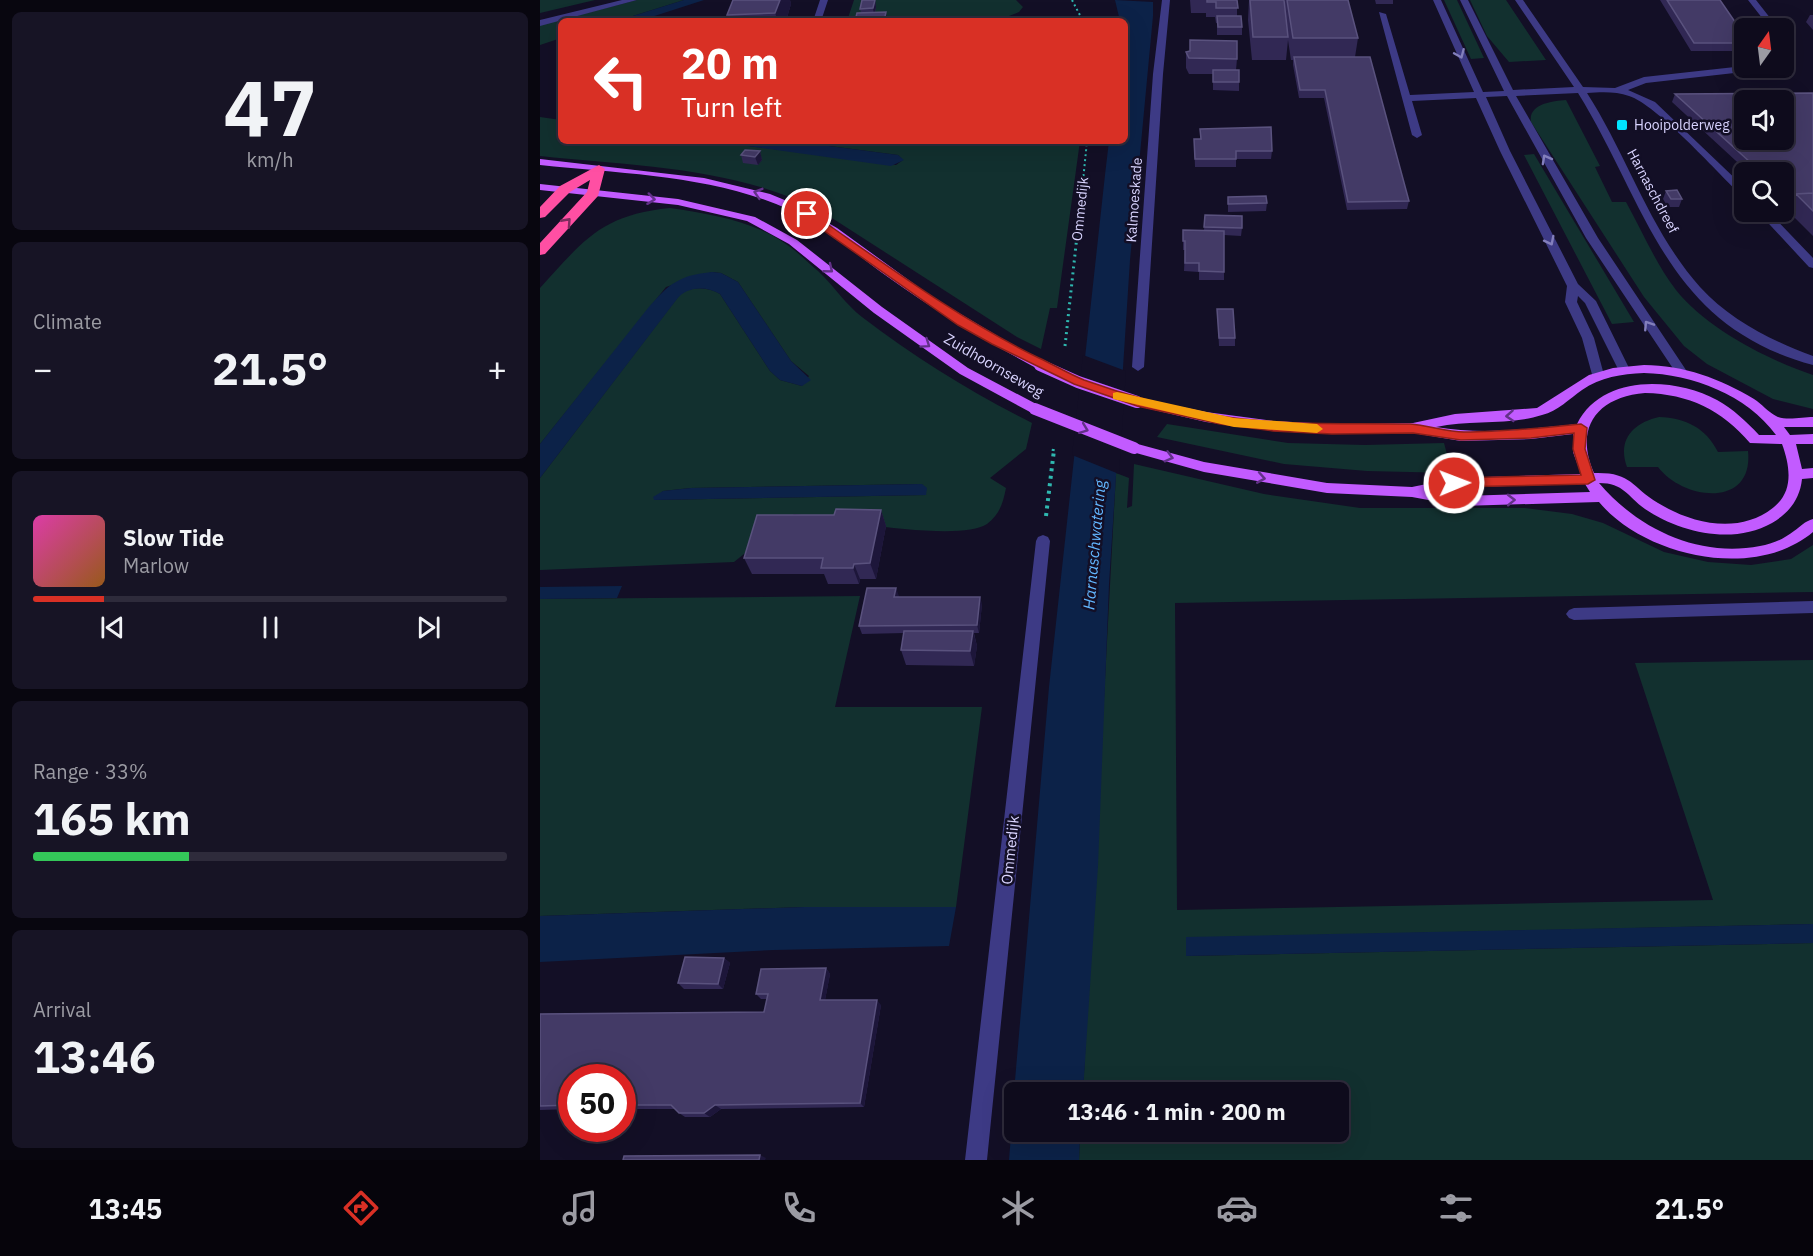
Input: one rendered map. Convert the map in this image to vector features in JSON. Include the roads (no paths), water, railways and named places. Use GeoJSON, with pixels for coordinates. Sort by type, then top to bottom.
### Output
{"type":"FeatureCollection","features":[{"type":"Feature","properties":{"kind":"highway"},"geometry":{"type":"LineString","coordinates":[[540,214],[565,189],[599,169]]}},
{"type":"Feature","properties":{"kind":"highway"},"geometry":{"type":"LineString","coordinates":[[540,251],[593,193],[599,169]]}},
{"type":"Feature","properties":{"kind":"main road","name":"Zuidhoornseweg"},"geometry":{"type":"LineString","coordinates":[[540,162],[710,182],[750,191],[795,208],[819,220],[868,258],[962,322],[1040,365],[1078,382],[1137,402],[1206,417],[1273,426],[1332,429],[1413,428],[1461,436],[1531,434],[1581,428]]}},
{"type":"Feature","properties":{"kind":"main road","name":"Zuidhoornseweg"},"geometry":{"type":"LineString","coordinates":[[540,187],[713,209],[751,219],[774,230],[810,254],[878,309],[964,371],[1035,409],[1134,448],[1204,467],[1327,488],[1412,492],[1461,501],[1601,497]]}},
{"type":"Feature","properties":{"kind":"main road"},"geometry":{"type":"LineString","coordinates":[[1599,375],[1624,370],[1656,369],[1682,373],[1723,386],[1741,396],[1775,422],[1788,440],[1795,456],[1797,475],[1813,473]]}},
{"type":"Feature","properties":{"kind":"main road"},"geometry":{"type":"LineString","coordinates":[[1624,370],[1631,391]]}},
{"type":"Feature","properties":{"kind":"main road","name":"Zuidhoornseweg"},"geometry":{"type":"LineString","coordinates":[[1413,428],[1460,418],[1535,413],[1552,407],[1599,375]]}},
{"type":"Feature","properties":{"kind":"main road"},"geometry":{"type":"LineString","coordinates":[[1813,439],[1755,440],[1733,416],[1720,406],[1702,397],[1661,389],[1631,391],[1614,396],[1597,405],[1581,428],[1579,449],[1588,480],[1601,497],[1628,522],[1651,534],[1688,547],[1743,554],[1767,550],[1787,543],[1813,524]]}},
{"type":"Feature","properties":{"kind":"main road"},"geometry":{"type":"LineString","coordinates":[[1775,422],[1813,422]]}},
{"type":"Feature","properties":{"kind":"main road","name":"Zuidhoornseweg"},"geometry":{"type":"LineString","coordinates":[[1412,492],[1454,483],[1621,480],[1659,510],[1699,525],[1725,529],[1749,527],[1766,520],[1782,509],[1792,496],[1797,475]]}},
{"type":"Feature","properties":{"kind":"street"},"geometry":{"type":"LineString","coordinates":[[540,22],[633,0]]}},
{"type":"Feature","properties":{"kind":"street"},"geometry":{"type":"LineString","coordinates":[[818,18],[824,0]]}},
{"type":"Feature","properties":{"kind":"street","name":"Kalmoeskade"},"geometry":{"type":"LineString","coordinates":[[1138,367],[1158,74],[1166,0]]}},
{"type":"Feature","properties":{"kind":"street"},"geometry":{"type":"LineString","coordinates":[[1437,0],[1479,95],[1573,286],[1590,301],[1624,370]]}},
{"type":"Feature","properties":{"kind":"street"},"geometry":{"type":"LineString","coordinates":[[1464,0],[1510,94],[1561,184],[1652,332],[1682,373]]}},
{"type":"Feature","properties":{"kind":"street","name":"Harnaschdreef"},"geometry":{"type":"LineString","coordinates":[[1519,0],[1580,90],[1602,126],[1668,252],[1697,290],[1737,324],[1807,359]]}},
{"type":"Feature","properties":{"kind":"street"},"geometry":{"type":"LineString","coordinates":[[1752,0],[1766,18]]}},
{"type":"Feature","properties":{"kind":"street"},"geometry":{"type":"LineString","coordinates":[[1382,14],[1417,135]]}},
{"type":"Feature","properties":{"kind":"street"},"geometry":{"type":"LineString","coordinates":[[1618,90],[1644,80],[1734,70]]}},
{"type":"Feature","properties":{"kind":"street"},"geometry":{"type":"LineString","coordinates":[[1407,98],[1580,90],[1618,90],[1631,93],[1652,104],[1734,182]]}},
{"type":"Feature","properties":{"kind":"street"},"geometry":{"type":"LineString","coordinates":[[1772,222],[1813,265]]}},
{"type":"Feature","properties":{"kind":"street"},"geometry":{"type":"LineString","coordinates":[[1573,286],[1571,302],[1588,338],[1599,375]]}},
{"type":"Feature","properties":{"kind":"street","name":"Ommedijk"},"geometry":{"type":"LineString","coordinates":[[976,1160],[1043,541]]}},
{"type":"Feature","properties":{"kind":"street"},"geometry":{"type":"LineString","coordinates":[[1574,614],[1813,607]]}},
{"type":"Feature","properties":{"kind":"water"},"geometry":{"type":"Polygon","coordinates":[[[684,0],[704,0],[648,18],[627,18],[684,0]]]}},
{"type":"Feature","properties":{"kind":"water","name":"Harnaschwatering"},"geometry":{"type":"Polygon","coordinates":[[[1115,0],[1153,2],[1130,260],[1109,584],[1098,866],[1084,1082],[1015,1082],[1049,687],[1109,144],[1128,144],[1128,18],[1119,18],[1115,0]]]}},
{"type":"Feature","properties":{"kind":"water"},"geometry":{"type":"Polygon","coordinates":[[[733,144],[814,144],[898,155],[904,160],[891,166],[733,144]]]}},
{"type":"Feature","properties":{"kind":"water"},"geometry":{"type":"Polygon","coordinates":[[[712,272],[721,273],[738,282],[791,361],[811,380],[802,386],[780,380],[770,371],[720,294],[703,289],[686,292],[677,299],[540,478],[540,444],[648,308],[669,287],[683,278],[712,272]]]}},
{"type":"Feature","properties":{"kind":"water"},"geometry":{"type":"Polygon","coordinates":[[[922,484],[927,488],[926,495],[654,500],[653,497],[663,491],[691,488],[922,484]]]}},
{"type":"Feature","properties":{"kind":"water"},"geometry":{"type":"Polygon","coordinates":[[[622,586],[617,598],[540,599],[540,587],[622,586]]]}},
{"type":"Feature","properties":{"kind":"water"},"geometry":{"type":"Polygon","coordinates":[[[804,907],[956,907],[949,946],[774,950],[540,962],[540,916],[804,907]]]}},
{"type":"Feature","properties":{"kind":"water"},"geometry":{"type":"Polygon","coordinates":[[[1813,924],[1813,943],[1186,956],[1186,937],[1813,924]]]}},
{"type":"Feature","properties":{"kind":"water"},"geometry":{"type":"Polygon","coordinates":[[[1010,1142],[1080,1142],[1079,1160],[1009,1160],[1010,1142]]]}},
{"type":"Feature","properties":{"kind":"place","name":"Hooipolderweg"},"geometry":{"type":"Point","coordinates":[1622,125]}}]}
